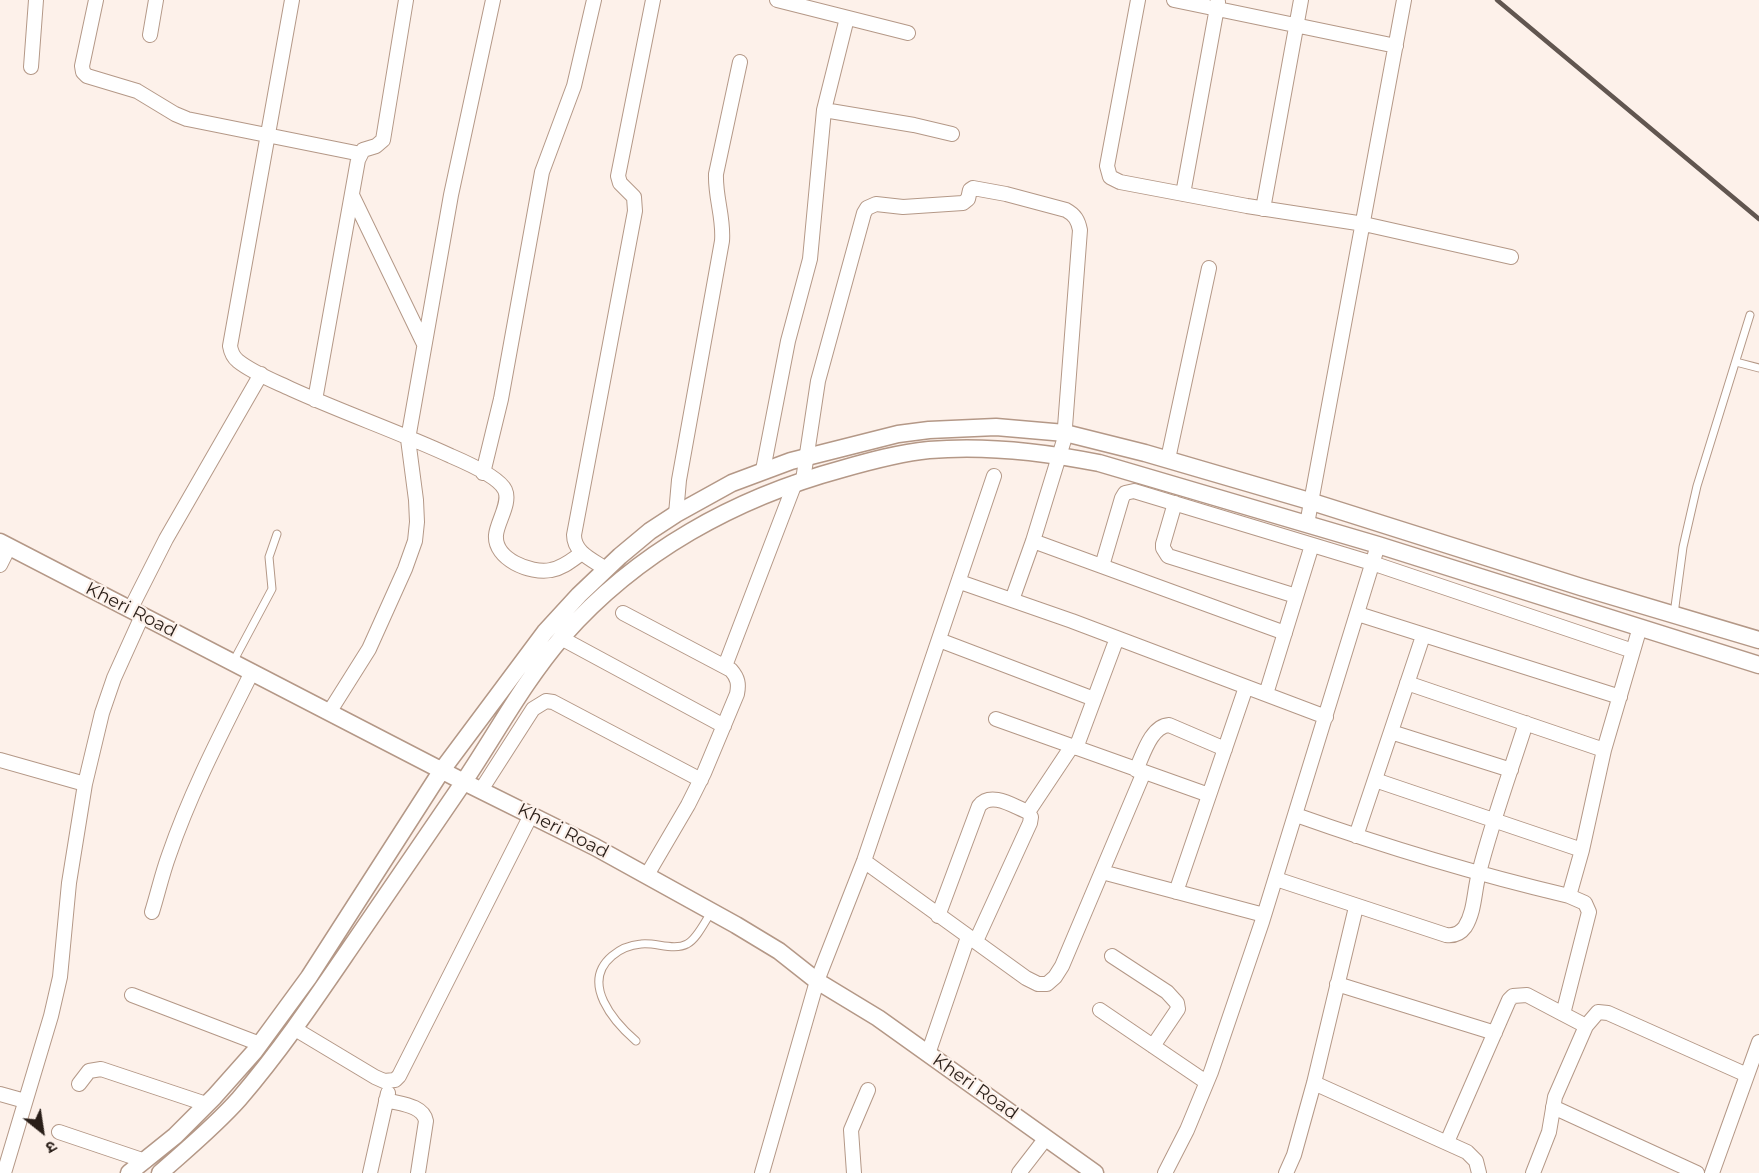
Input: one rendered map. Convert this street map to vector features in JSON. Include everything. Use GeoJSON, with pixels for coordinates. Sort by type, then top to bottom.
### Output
{"type":"FeatureCollection","features":[{"type":"Feature","properties":{"kind":"street"},"geometry":{"type":"LineString","coordinates":[[31,67],[36,0]]}},
{"type":"Feature","properties":{"kind":"street"},"geometry":{"type":"LineString","coordinates":[[96,0],[82,66],[87,76],[137,91],[187,119],[361,154]]}},
{"type":"Feature","properties":{"kind":"street"},"geometry":{"type":"LineString","coordinates":[[150,35],[156,0]]}},
{"type":"Feature","properties":{"kind":"street"},"geometry":{"type":"LineString","coordinates":[[292,0],[230,346],[231,353],[236,360],[261,374],[315,400],[450,456],[483,472],[500,484],[505,490],[506,498],[496,534],[497,545],[503,554],[523,566],[538,571],[551,570],[564,566],[582,553]]}},
{"type":"Feature","properties":{"kind":"street"},"geometry":{"type":"LineString","coordinates":[[315,400],[361,154],[367,148],[381,144],[385,135],[406,0]]}},
{"type":"Feature","properties":{"kind":"street"},"geometry":{"type":"LineString","coordinates":[[330,711],[369,649],[415,542],[416,500],[408,439],[451,195],[493,0]]}},
{"type":"Feature","properties":{"kind":"street"},"geometry":{"type":"LineString","coordinates":[[483,472],[501,399],[537,193],[547,155],[574,86],[594,0]]}},
{"type":"Feature","properties":{"kind":"street"},"geometry":{"type":"LineString","coordinates":[[606,568],[582,553],[576,546],[574,535],[635,211],[634,196],[620,183],[618,176],[653,0]]}},
{"type":"Feature","properties":{"kind":"street"},"geometry":{"type":"LineString","coordinates":[[777,0],[908,33]]}},
{"type":"Feature","properties":{"kind":"street"},"geometry":{"type":"LineString","coordinates":[[1138,0],[1108,172],[1110,177],[1120,182],[1183,194],[1364,224],[1511,257]]}},
{"type":"Feature","properties":{"kind":"street"},"geometry":{"type":"LineString","coordinates":[[1174,0],[1218,4],[1396,46]]}},
{"type":"Feature","properties":{"kind":"street"},"geometry":{"type":"LineString","coordinates":[[1263,208],[1301,0]]}},
{"type":"Feature","properties":{"kind":"street"},"geometry":{"type":"LineString","coordinates":[[1310,513],[1404,0]]}},
{"type":"Feature","properties":{"kind":"street"},"geometry":{"type":"LineString","coordinates":[[1183,194],[1218,4]]}},
{"type":"Feature","properties":{"kind":"street"},"geometry":{"type":"LineString","coordinates":[[764,470],[789,341],[810,259],[824,110],[847,18]]}},
{"type":"Feature","properties":{"kind":"street"},"geometry":{"type":"LineString","coordinates":[[676,514],[679,480],[722,241],[721,215],[715,190],[716,174],[740,62]]}},
{"type":"Feature","properties":{"kind":"street"},"geometry":{"type":"LineString","coordinates":[[824,110],[914,125],[952,134]]}},
{"type":"Feature","properties":{"kind":"street"},"geometry":{"type":"LineString","coordinates":[[725,666],[803,471],[823,360],[867,208],[870,205],[903,207],[963,203],[968,199],[970,190],[973,188],[1066,210],[1073,214],[1078,222],[1080,230],[1062,444],[1034,541],[1012,600]]}},
{"type":"Feature","properties":{"kind":"street"},"geometry":{"type":"LineString","coordinates":[[352,195],[424,344]]}},
{"type":"Feature","properties":{"kind":"street"},"geometry":{"type":"LineString","coordinates":[[1168,459],[1209,268]]}},
{"type":"Feature","properties":{"kind":"street"},"geometry":{"type":"LineString","coordinates":[[4,1173],[51,1016],[60,977],[69,883],[85,784],[102,713],[136,613],[166,539],[261,374]]}},
{"type":"Feature","properties":{"kind":"street"},"geometry":{"type":"LineString","coordinates":[[129,1173],[175,1136],[260,1044],[453,776],[516,701],[561,638],[606,593],[658,551],[720,515],[803,471],[898,434],[928,430],[996,427],[1062,444],[1168,459],[1310,513],[1378,545],[1759,665]]}},
{"type":"Feature","properties":{"kind":"street"},"geometry":{"type":"LineString","coordinates":[[160,1173],[236,1102],[295,1029],[545,632],[606,568],[650,531],[732,483],[764,470],[803,471],[928,450],[1062,444],[1119,468],[1310,513],[1581,587],[1759,640]]}},
{"type":"Feature","properties":{"kind":"street"},"geometry":{"type":"LineString","coordinates":[[762,1173],[817,981],[864,861],[994,476]]}},
{"type":"Feature","properties":{"kind":"street"},"geometry":{"type":"LineString","coordinates":[[1102,566],[1122,498],[1125,493],[1134,491],[1372,563],[1633,651]]}},
{"type":"Feature","properties":{"kind":"street"},"geometry":{"type":"LineString","coordinates":[[1175,503],[1163,544],[1164,553],[1296,596]]}},
{"type":"Feature","properties":{"kind":"street"},"geometry":{"type":"LineString","coordinates":[[1034,541],[1285,633]]}},
{"type":"Feature","properties":{"kind":"street"},"geometry":{"type":"LineString","coordinates":[[0,566],[4,544]]}},
{"type":"Feature","properties":{"kind":"street","name":"Kheri Road"},"geometry":{"type":"LineString","coordinates":[[4,544],[531,814],[712,911],[779,951],[817,981],[878,1018],[1095,1173]]}},
{"type":"Feature","properties":{"kind":"street"},"geometry":{"type":"LineString","coordinates":[[1266,694],[1312,545]]}},
{"type":"Feature","properties":{"kind":"street"},"geometry":{"type":"LineString","coordinates":[[1165,1173],[1187,1130],[1206,1082],[1264,915],[1378,545]]}},
{"type":"Feature","properties":{"kind":"street"},"geometry":{"type":"LineString","coordinates":[[960,582],[1326,717]]}},
{"type":"Feature","properties":{"kind":"street"},"geometry":{"type":"LineString","coordinates":[[623,613],[725,666],[737,676],[739,685],[701,780],[647,875]]}},
{"type":"Feature","properties":{"kind":"street"},"geometry":{"type":"LineString","coordinates":[[1358,614],[1620,697]]}},
{"type":"Feature","properties":{"kind":"street"},"geometry":{"type":"LineString","coordinates":[[1569,896],[1582,850],[1604,750],[1640,627]]}},
{"type":"Feature","properties":{"kind":"street"},"geometry":{"type":"LineString","coordinates":[[1356,836],[1422,636]]}},
{"type":"Feature","properties":{"kind":"street"},"geometry":{"type":"LineString","coordinates":[[561,638],[724,726]]}},
{"type":"Feature","properties":{"kind":"street"},"geometry":{"type":"LineString","coordinates":[[1028,812],[1074,747],[1117,638]]}},
{"type":"Feature","properties":{"kind":"street"},"geometry":{"type":"LineString","coordinates":[[939,640],[1094,699]]}},
{"type":"Feature","properties":{"kind":"street"},"geometry":{"type":"LineString","coordinates":[[152,912],[168,857],[189,803],[215,744],[252,672]]}},
{"type":"Feature","properties":{"kind":"street"},"geometry":{"type":"LineString","coordinates":[[1407,683],[1604,750]]}},
{"type":"Feature","properties":{"kind":"street"},"geometry":{"type":"LineString","coordinates":[[1176,892],[1246,687]]}},
{"type":"Feature","properties":{"kind":"street"},"geometry":{"type":"LineString","coordinates":[[481,790],[533,709],[539,703],[546,701],[553,702],[701,780]]}},
{"type":"Feature","properties":{"kind":"street"},"geometry":{"type":"LineString","coordinates":[[996,719],[1209,795]]}},
{"type":"Feature","properties":{"kind":"street"},"geometry":{"type":"LineString","coordinates":[[1276,879],[1356,907],[1453,936],[1459,933],[1469,918],[1479,874],[1526,723]]}},
{"type":"Feature","properties":{"kind":"street"},"geometry":{"type":"LineString","coordinates":[[864,861],[1026,978],[1038,984],[1047,984],[1062,966],[1102,872],[1155,732],[1163,726],[1169,726],[1225,749]]}},
{"type":"Feature","properties":{"kind":"street"},"geometry":{"type":"LineString","coordinates":[[1391,732],[1511,770]]}},
{"type":"Feature","properties":{"kind":"street"},"geometry":{"type":"LineString","coordinates":[[0,760],[85,784]]}},
{"type":"Feature","properties":{"kind":"street"},"geometry":{"type":"LineString","coordinates":[[1375,780],[1582,850]]}},
{"type":"Feature","properties":{"kind":"street"},"geometry":{"type":"LineString","coordinates":[[928,1054],[972,939],[1030,823],[1032,817],[1028,812],[994,799],[983,801],[979,806],[938,916]]}},
{"type":"Feature","properties":{"kind":"street"},"geometry":{"type":"LineString","coordinates":[[370,1173],[390,1082],[399,1076],[531,814]]}},
{"type":"Feature","properties":{"kind":"street"},"geometry":{"type":"LineString","coordinates":[[1296,815],[1479,874],[1569,896],[1585,903],[1589,912],[1563,1014]]}},
{"type":"Feature","properties":{"kind":"street"},"geometry":{"type":"LineString","coordinates":[[1102,872],[1264,915]]}},
{"type":"Feature","properties":{"kind":"street"},"geometry":{"type":"LineString","coordinates":[[1287,1172],[1314,1083],[1356,907]]}},
{"type":"Feature","properties":{"kind":"street"},"geometry":{"type":"LineString","coordinates":[[1112,956],[1167,992],[1178,1003],[1178,1009],[1153,1046]]}},
{"type":"Feature","properties":{"kind":"street"},"geometry":{"type":"LineString","coordinates":[[1337,984],[1495,1033]]}},
{"type":"Feature","properties":{"kind":"street"},"geometry":{"type":"LineString","coordinates":[[1447,1143],[1509,1000],[1513,996],[1527,994],[1586,1026]]}},
{"type":"Feature","properties":{"kind":"street"},"geometry":{"type":"LineString","coordinates":[[132,995],[260,1044]]}},
{"type":"Feature","properties":{"kind":"street"},"geometry":{"type":"LineString","coordinates":[[1100,1010],[1206,1082]]}},
{"type":"Feature","properties":{"kind":"street"},"geometry":{"type":"LineString","coordinates":[[1533,1173],[1549,1132],[1555,1097],[1586,1026],[1598,1012],[1608,1013],[1747,1075]]}},
{"type":"Feature","properties":{"kind":"street"},"geometry":{"type":"LineString","coordinates":[[295,1029],[375,1077],[390,1082]]}},
{"type":"Feature","properties":{"kind":"street"},"geometry":{"type":"LineString","coordinates":[[1712,1173],[1759,1042]]}},
{"type":"Feature","properties":{"kind":"street"},"geometry":{"type":"LineString","coordinates":[[79,1084],[89,1071],[101,1069],[206,1104]]}},
{"type":"Feature","properties":{"kind":"street"},"geometry":{"type":"LineString","coordinates":[[1314,1083],[1467,1152],[1476,1161],[1479,1173]]}},
{"type":"Feature","properties":{"kind":"street"},"geometry":{"type":"LineString","coordinates":[[854,1173],[851,1130],[868,1090]]}},
{"type":"Feature","properties":{"kind":"street"},"geometry":{"type":"LineString","coordinates":[[0,1094],[25,1101]]}},
{"type":"Feature","properties":{"kind":"street"},"geometry":{"type":"LineString","coordinates":[[386,1100],[420,1109],[425,1114],[426,1121],[418,1173]]}},
{"type":"Feature","properties":{"kind":"street"},"geometry":{"type":"LineString","coordinates":[[1553,1107],[1696,1173]]}},
{"type":"Feature","properties":{"kind":"street"},"geometry":{"type":"LineString","coordinates":[[59,1132],[145,1161]]}},
{"type":"Feature","properties":{"kind":"street"},"geometry":{"type":"LineString","coordinates":[[1018,1173],[1046,1138]]}},
{"type":"Feature","properties":{"kind":"lane"},"geometry":{"type":"LineString","coordinates":[[1674,615],[1683,547],[1695,495],[1750,315]]}},
{"type":"Feature","properties":{"kind":"lane"},"geometry":{"type":"LineString","coordinates":[[1736,362],[1759,369]]}},
{"type":"Feature","properties":{"kind":"lane"},"geometry":{"type":"LineString","coordinates":[[232,662],[272,589],[269,557],[277,534]]}},
{"type":"Feature","properties":{"kind":"lane"},"geometry":{"type":"LineString","coordinates":[[636,1041],[619,1025],[603,1000],[599,981],[603,966],[615,953],[632,945],[679,946],[687,944],[712,911]]}},
{"type":"Feature","properties":{"kind":"railway"},"geometry":{"type":"LineString","coordinates":[[1497,0],[1759,219]]}}]}
